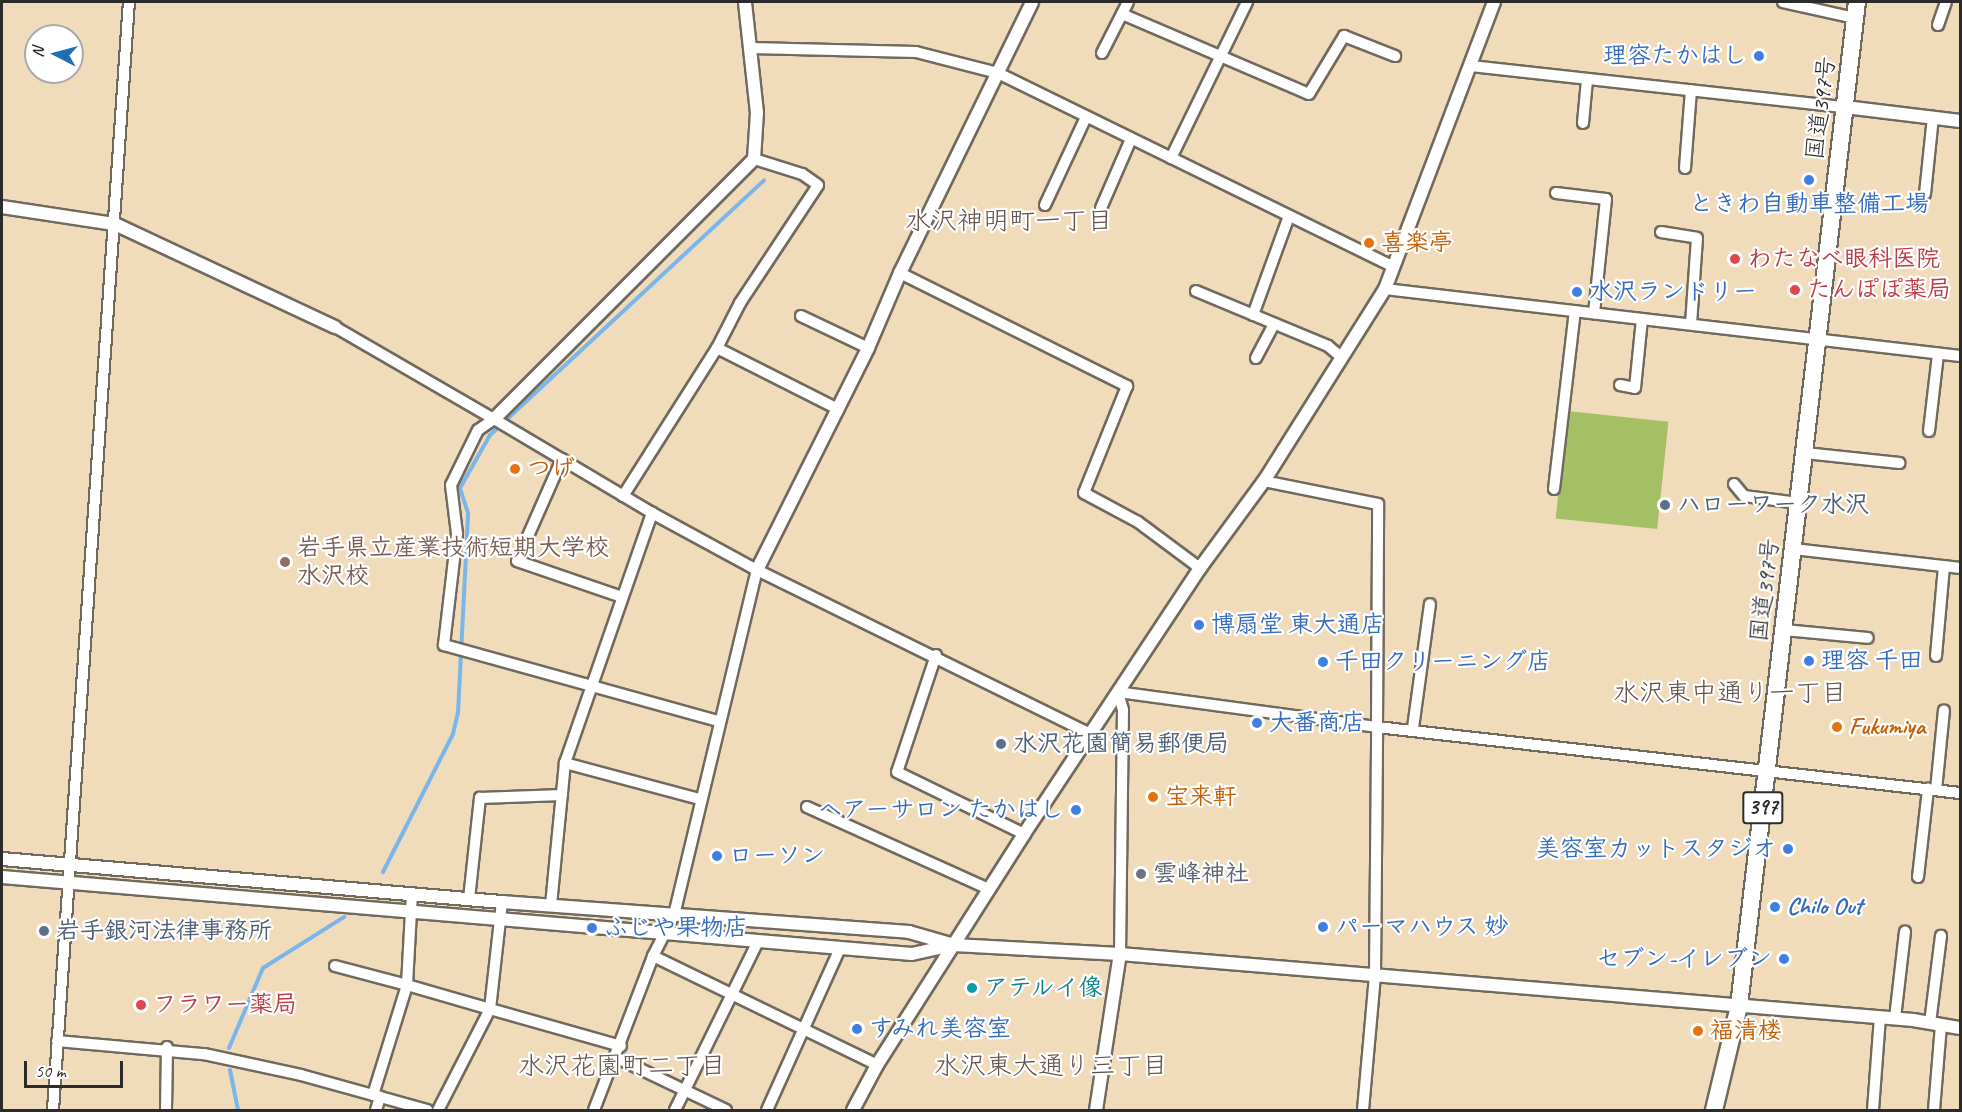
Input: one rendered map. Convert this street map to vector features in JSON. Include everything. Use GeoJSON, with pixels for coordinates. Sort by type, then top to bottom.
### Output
{"type":"FeatureCollection","features":[{"type":"Feature","properties":{"kind":"highway","name":"国道397号"},"geometry":{"type":"LineString","coordinates":[[1714,1110],[1739,1006],[1856,10]]}},
{"type":"Feature","properties":{"kind":"street"},"geometry":{"type":"LineString","coordinates":[[53,1110],[129,2]]}},
{"type":"Feature","properties":{"kind":"street"},"geometry":{"type":"LineString","coordinates":[[718,721],[444,645],[457,534],[450,485],[478,430],[494,419],[754,159],[757,113],[745,2]]}},
{"type":"Feature","properties":{"kind":"street"},"geometry":{"type":"LineString","coordinates":[[594,1110],[621,1046],[653,956],[674,915],[699,798],[757,570],[868,348],[900,273],[1032,2]]}},
{"type":"Feature","properties":{"kind":"street"},"geometry":{"type":"LineString","coordinates":[[1102,53],[1128,2]]}},
{"type":"Feature","properties":{"kind":"street"},"geometry":{"type":"LineString","coordinates":[[1171,158],[1247,2]]}},
{"type":"Feature","properties":{"kind":"street"},"geometry":{"type":"LineString","coordinates":[[853,1110],[877,1065],[1024,834],[1200,567],[1264,481],[1385,289],[1494,2]]}},
{"type":"Feature","properties":{"kind":"street"},"geometry":{"type":"LineString","coordinates":[[1783,2],[1856,10]]}},
{"type":"Feature","properties":{"kind":"street"},"geometry":{"type":"LineString","coordinates":[[1938,25],[1946,2]]}},
{"type":"Feature","properties":{"kind":"street"},"geometry":{"type":"LineString","coordinates":[[1122,14],[1220,58],[1309,94],[1344,36],[1395,56]]}},
{"type":"Feature","properties":{"kind":"street"},"geometry":{"type":"LineString","coordinates":[[750,48],[916,52],[998,73],[1394,267]]}},
{"type":"Feature","properties":{"kind":"street"},"geometry":{"type":"LineString","coordinates":[[1471,66],[1960,121]]}},
{"type":"Feature","properties":{"kind":"street"},"geometry":{"type":"LineString","coordinates":[[1583,123],[1587,80]]}},
{"type":"Feature","properties":{"kind":"street"},"geometry":{"type":"LineString","coordinates":[[1684,168],[1690,90]]}},
{"type":"Feature","properties":{"kind":"street"},"geometry":{"type":"LineString","coordinates":[[1045,205],[1086,117]]}},
{"type":"Feature","properties":{"kind":"street"},"geometry":{"type":"LineString","coordinates":[[1925,194],[1933,117]]}},
{"type":"Feature","properties":{"kind":"street"},"geometry":{"type":"LineString","coordinates":[[1101,208],[1131,138]]}},
{"type":"Feature","properties":{"kind":"street"},"geometry":{"type":"LineString","coordinates":[[623,496],[717,348],[740,303],[818,185],[802,174],[754,159]]}},
{"type":"Feature","properties":{"kind":"street"},"geometry":{"type":"LineString","coordinates":[[1556,193],[1606,198],[1594,313]]}},
{"type":"Feature","properties":{"kind":"street"},"geometry":{"type":"LineString","coordinates":[[2,207],[115,224],[335,327],[652,513],[757,570],[936,655],[1090,734]]}},
{"type":"Feature","properties":{"kind":"street"},"geometry":{"type":"LineString","coordinates":[[1253,315],[1289,216]]}},
{"type":"Feature","properties":{"kind":"street"},"geometry":{"type":"LineString","coordinates":[[1661,232],[1697,238],[1691,324]]}},
{"type":"Feature","properties":{"kind":"street"},"geometry":{"type":"LineString","coordinates":[[900,273],[1128,386],[1084,493],[1138,522],[1200,567]]}},
{"type":"Feature","properties":{"kind":"street"},"geometry":{"type":"LineString","coordinates":[[1385,289],[1960,356]]}},
{"type":"Feature","properties":{"kind":"street"},"geometry":{"type":"LineString","coordinates":[[1196,291],[1328,346],[1341,357]]}},
{"type":"Feature","properties":{"kind":"street"},"geometry":{"type":"LineString","coordinates":[[1554,489],[1575,311]]}},
{"type":"Feature","properties":{"kind":"street"},"geometry":{"type":"LineString","coordinates":[[801,316],[868,348]]}},
{"type":"Feature","properties":{"kind":"street"},"geometry":{"type":"LineString","coordinates":[[1620,385],[1635,388],[1642,319]]}},
{"type":"Feature","properties":{"kind":"street"},"geometry":{"type":"LineString","coordinates":[[1256,358],[1274,324]]}},
{"type":"Feature","properties":{"kind":"street"},"geometry":{"type":"LineString","coordinates":[[717,348],[838,409]]}},
{"type":"Feature","properties":{"kind":"street"},"geometry":{"type":"LineString","coordinates":[[1929,431],[1938,354]]}},
{"type":"Feature","properties":{"kind":"street"},"geometry":{"type":"LineString","coordinates":[[1805,453],[1899,463]]}},
{"type":"Feature","properties":{"kind":"street"},"geometry":{"type":"LineString","coordinates":[[562,459],[517,561],[622,597]]}},
{"type":"Feature","properties":{"kind":"street"},"geometry":{"type":"LineString","coordinates":[[1264,481],[1378,504],[1375,975],[1363,1110]]}},
{"type":"Feature","properties":{"kind":"street"},"geometry":{"type":"LineString","coordinates":[[1734,484],[1744,496],[1799,503]]}},
{"type":"Feature","properties":{"kind":"street"},"geometry":{"type":"LineString","coordinates":[[551,905],[565,763],[652,513]]}},
{"type":"Feature","properties":{"kind":"street"},"geometry":{"type":"LineString","coordinates":[[1794,549],[1960,568]]}},
{"type":"Feature","properties":{"kind":"street"},"geometry":{"type":"LineString","coordinates":[[1936,656],[1944,566]]}},
{"type":"Feature","properties":{"kind":"street"},"geometry":{"type":"LineString","coordinates":[[1413,728],[1430,604]]}},
{"type":"Feature","properties":{"kind":"street"},"geometry":{"type":"LineString","coordinates":[[1784,630],[1868,638]]}},
{"type":"Feature","properties":{"kind":"street"},"geometry":{"type":"LineString","coordinates":[[936,655],[897,772],[1024,834]]}},
{"type":"Feature","properties":{"kind":"street"},"geometry":{"type":"LineString","coordinates":[[1118,692],[1377,727],[1413,728],[1960,793]]}},
{"type":"Feature","properties":{"kind":"street"},"geometry":{"type":"LineString","coordinates":[[1096,1110],[1120,954],[1123,710],[1118,692]]}},
{"type":"Feature","properties":{"kind":"street"},"geometry":{"type":"LineString","coordinates":[[1918,877],[1944,710]]}},
{"type":"Feature","properties":{"kind":"street"},"geometry":{"type":"LineString","coordinates":[[565,763],[699,798]]}},
{"type":"Feature","properties":{"kind":"street"},"geometry":{"type":"LineString","coordinates":[[469,899],[480,798],[562,795]]}},
{"type":"Feature","properties":{"kind":"street"},"geometry":{"type":"LineString","coordinates":[[807,807],[989,889]]}},
{"type":"Feature","properties":{"kind":"street"},"geometry":{"type":"LineString","coordinates":[[2,858],[502,902],[909,932],[954,945],[1120,954],[1375,975],[1895,1018],[1960,1028]]}},
{"type":"Feature","properties":{"kind":"street"},"geometry":{"type":"LineString","coordinates":[[2,877],[912,954],[954,945]]}},
{"type":"Feature","properties":{"kind":"street"},"geometry":{"type":"LineString","coordinates":[[376,1110],[377,1096],[407,985],[412,894]]}},
{"type":"Feature","properties":{"kind":"street"},"geometry":{"type":"LineString","coordinates":[[438,1110],[490,1009],[502,902]]}},
{"type":"Feature","properties":{"kind":"street"},"geometry":{"type":"LineString","coordinates":[[1895,1018],[1905,932]]}},
{"type":"Feature","properties":{"kind":"street"},"geometry":{"type":"LineString","coordinates":[[1934,1110],[1935,1024],[1941,936]]}},
{"type":"Feature","properties":{"kind":"street"},"geometry":{"type":"LineString","coordinates":[[675,1110],[758,941]]}},
{"type":"Feature","properties":{"kind":"street"},"geometry":{"type":"LineString","coordinates":[[766,1110],[805,1031],[840,948]]}},
{"type":"Feature","properties":{"kind":"street"},"geometry":{"type":"LineString","coordinates":[[653,956],[877,1065]]}},
{"type":"Feature","properties":{"kind":"street"},"geometry":{"type":"LineString","coordinates":[[335,966],[621,1046]]}},
{"type":"Feature","properties":{"kind":"street"},"geometry":{"type":"LineString","coordinates":[[1873,1110],[1880,1017]]}},
{"type":"Feature","properties":{"kind":"street"},"geometry":{"type":"LineString","coordinates":[[57,1041],[167,1047],[301,1075],[412,1108],[427,1110]]}},
{"type":"Feature","properties":{"kind":"street"},"geometry":{"type":"LineString","coordinates":[[166,1110],[167,1047]]}},
{"type":"Feature","properties":{"kind":"street"},"geometry":{"type":"LineString","coordinates":[[615,1057],[726,1110]]}},
{"type":"Feature","properties":{"kind":"green space"},"geometry":{"type":"Polygon","coordinates":[[[1567,411],[1668,422],[1657,529],[1556,518],[1567,411]]]}},
{"type":"Feature","properties":{"kind":"waterway"},"geometry":{"type":"LineString","coordinates":[[383,872],[453,734],[458,713],[468,513],[460,488],[490,435],[764,180]]}},
{"type":"Feature","properties":{"kind":"waterway"},"geometry":{"type":"LineString","coordinates":[[229,1048],[263,968],[344,917]]}},
{"type":"Feature","properties":{"kind":"waterway"},"geometry":{"type":"LineString","coordinates":[[230,1070],[238,1110]]}},
{"type":"Feature","properties":{"kind":"place","name":"理容たかはし"},"geometry":{"type":"Point","coordinates":[1759,56]}},
{"type":"Feature","properties":{"kind":"place","name":"ときわ自動車整備工場"},"geometry":{"type":"Point","coordinates":[1809,180]}},
{"type":"Feature","properties":{"kind":"place","name":"喜楽亭"},"geometry":{"type":"Point","coordinates":[1369,243]}},
{"type":"Feature","properties":{"kind":"place","name":"わたなべ眼科医院"},"geometry":{"type":"Point","coordinates":[1735,259]}},
{"type":"Feature","properties":{"kind":"place","name":"たんぽぽ薬局"},"geometry":{"type":"Point","coordinates":[1795,290]}},
{"type":"Feature","properties":{"kind":"place","name":"水沢ランドリー"},"geometry":{"type":"Point","coordinates":[1577,292]}},
{"type":"Feature","properties":{"kind":"place","name":"つげ"},"geometry":{"type":"Point","coordinates":[515,469]}},
{"type":"Feature","properties":{"kind":"place","name":"ハローワーク水沢"},"geometry":{"type":"Point","coordinates":[1665,505]}},
{"type":"Feature","properties":{"kind":"place","name":"岩手県立産業技術短期大学校 水沢校"},"geometry":{"type":"Point","coordinates":[285,562]}},
{"type":"Feature","properties":{"kind":"place","name":"博扇堂 東大通店"},"geometry":{"type":"Point","coordinates":[1199,625]}},
{"type":"Feature","properties":{"kind":"place","name":"理容 千田"},"geometry":{"type":"Point","coordinates":[1809,661]}},
{"type":"Feature","properties":{"kind":"place","name":"千田クリーニング店"},"geometry":{"type":"Point","coordinates":[1323,662]}},
{"type":"Feature","properties":{"kind":"place","name":"大番商店"},"geometry":{"type":"Point","coordinates":[1257,723]}},
{"type":"Feature","properties":{"kind":"place","name":"Fukumiya"},"geometry":{"type":"Point","coordinates":[1837,727]}},
{"type":"Feature","properties":{"kind":"place","name":"水沢花園簡易郵便局"},"geometry":{"type":"Point","coordinates":[1001,744]}},
{"type":"Feature","properties":{"kind":"place","name":"宝来軒"},"geometry":{"type":"Point","coordinates":[1153,797]}},
{"type":"Feature","properties":{"kind":"place","name":"ヘアーサロン たかはし"},"geometry":{"type":"Point","coordinates":[1076,810]}},
{"type":"Feature","properties":{"kind":"place","name":"美容室カットスタジオ"},"geometry":{"type":"Point","coordinates":[1788,849]}},
{"type":"Feature","properties":{"kind":"place","name":"ローソン"},"geometry":{"type":"Point","coordinates":[717,856]}},
{"type":"Feature","properties":{"kind":"place","name":"雲峰神社"},"geometry":{"type":"Point","coordinates":[1141,874]}},
{"type":"Feature","properties":{"kind":"place","name":"Chilo Out"},"geometry":{"type":"Point","coordinates":[1775,907]}},
{"type":"Feature","properties":{"kind":"place","name":"パーマハウス 妙"},"geometry":{"type":"Point","coordinates":[1323,927]}},
{"type":"Feature","properties":{"kind":"place","name":"ふじや果物店"},"geometry":{"type":"Point","coordinates":[592,928]}},
{"type":"Feature","properties":{"kind":"place","name":"岩手銀河法律事務所"},"geometry":{"type":"Point","coordinates":[44,931]}},
{"type":"Feature","properties":{"kind":"place","name":"セブン-イレブン"},"geometry":{"type":"Point","coordinates":[1784,959]}},
{"type":"Feature","properties":{"kind":"place","name":"アテルイ像"},"geometry":{"type":"Point","coordinates":[972,988]}},
{"type":"Feature","properties":{"kind":"place","name":"フラワー薬局"},"geometry":{"type":"Point","coordinates":[141,1005]}},
{"type":"Feature","properties":{"kind":"place","name":"すみれ美容室"},"geometry":{"type":"Point","coordinates":[857,1029]}},
{"type":"Feature","properties":{"kind":"place","name":"福清楼"},"geometry":{"type":"Point","coordinates":[1698,1031]}},
{"type":"Feature","properties":{"kind":"district","name":"水沢神明町一丁目"},"geometry":{"type":"Point","coordinates":[1009,221]}},
{"type":"Feature","properties":{"kind":"district","name":"水沢東中通り一丁目"},"geometry":{"type":"Point","coordinates":[1730,693]}},
{"type":"Feature","properties":{"kind":"district","name":"水沢花園町二丁目"},"geometry":{"type":"Point","coordinates":[622,1066]}},
{"type":"Feature","properties":{"kind":"district","name":"水沢東大通り三丁目"},"geometry":{"type":"Point","coordinates":[1051,1066]}}]}
